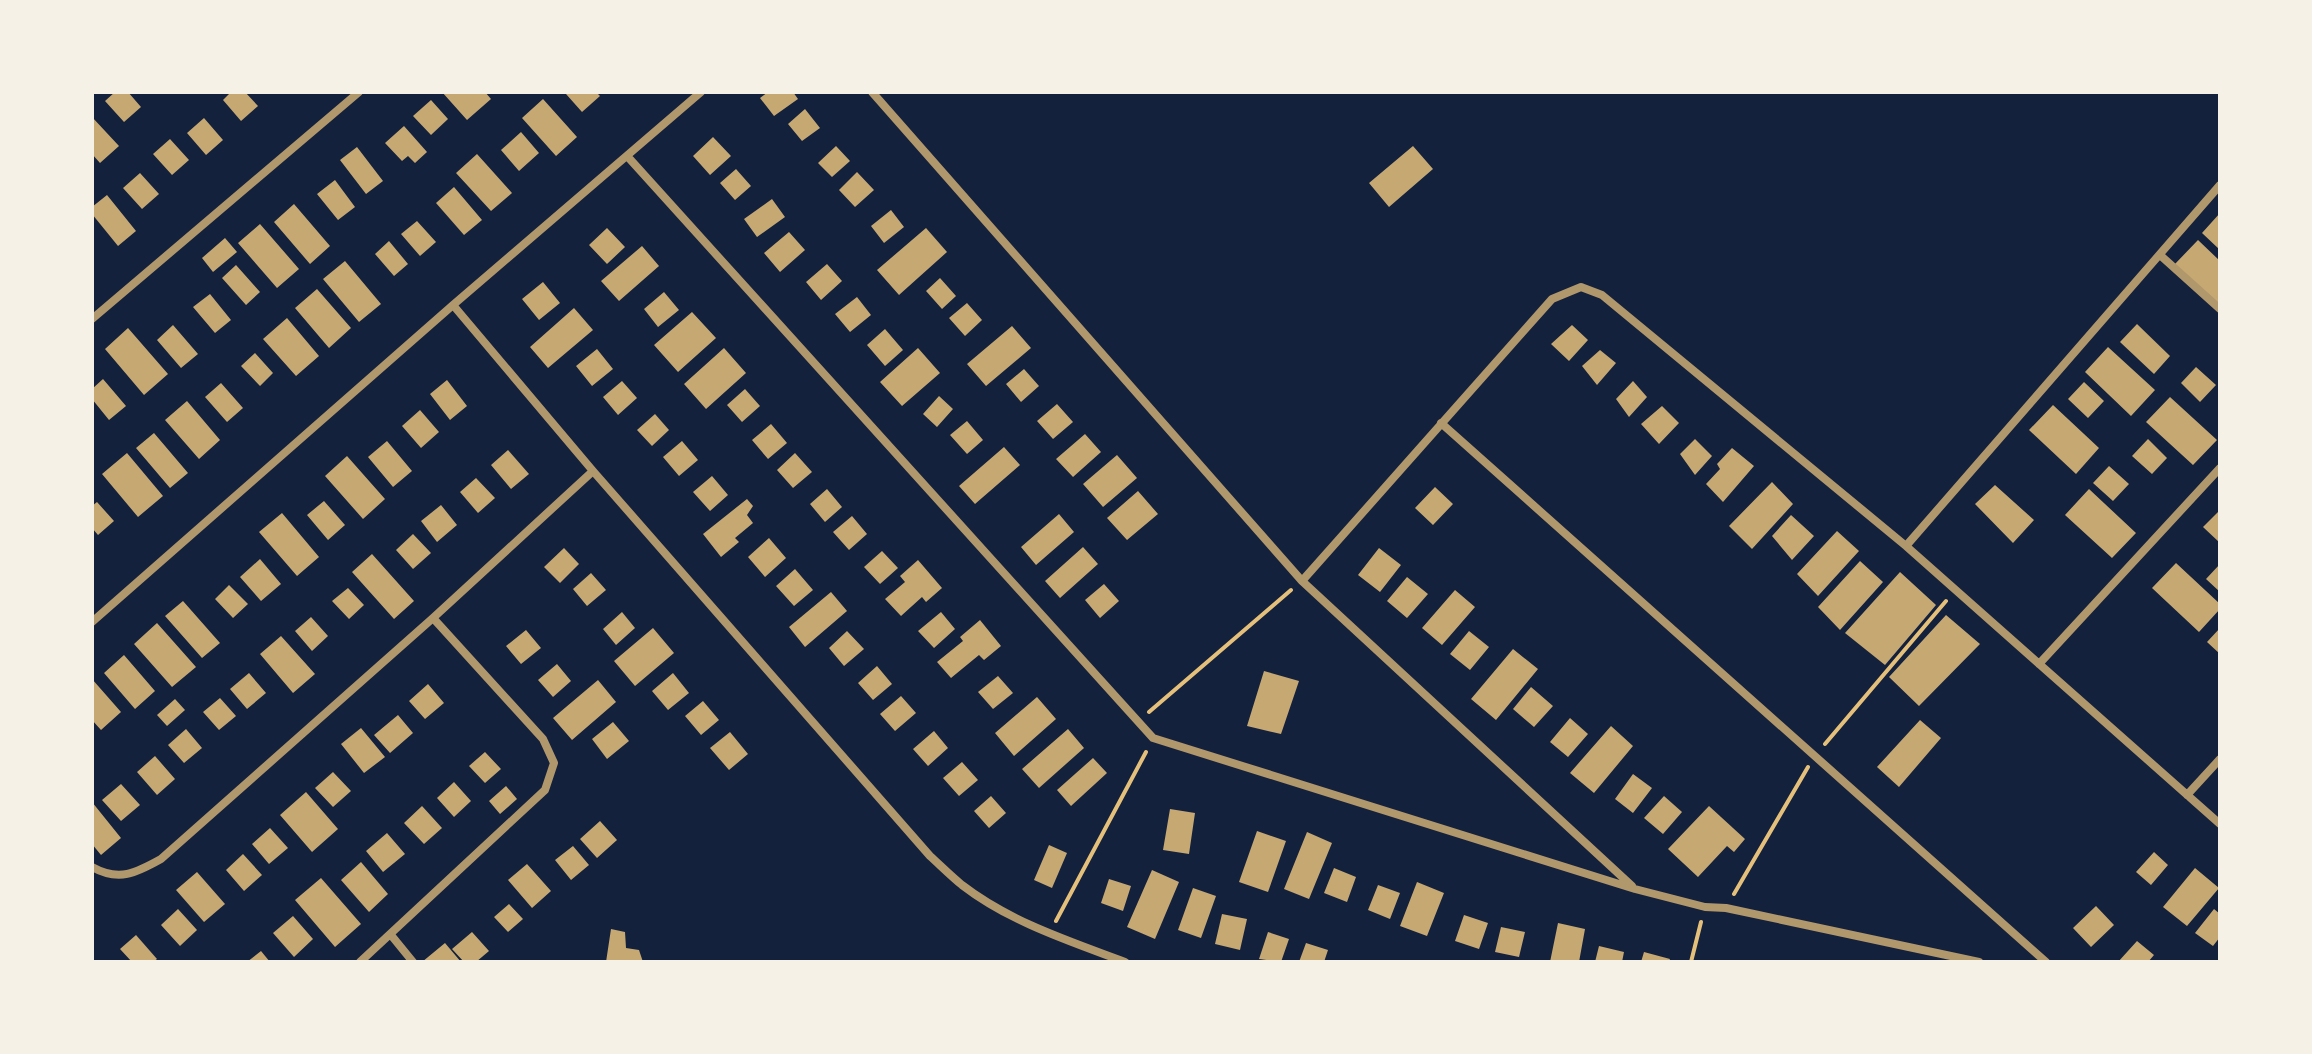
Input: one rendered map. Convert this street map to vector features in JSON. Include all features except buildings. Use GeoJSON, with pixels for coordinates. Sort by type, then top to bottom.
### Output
{"type":"FeatureCollection","features":[{"type":"Feature","properties":{"kind":"street"},"geometry":{"type":"LineString","coordinates":[[92,319],[359,92]]}},
{"type":"Feature","properties":{"kind":"street"},"geometry":{"type":"LineString","coordinates":[[92,622],[701,92]]}},
{"type":"Feature","properties":{"kind":"street"},"geometry":{"type":"LineString","coordinates":[[872,92],[1302,581],[1635,889]]}},
{"type":"Feature","properties":{"kind":"street"},"geometry":{"type":"LineString","coordinates":[[628,157],[1153,738],[1635,889],[1705,907],[1726,908],[1979,962]]}},
{"type":"Feature","properties":{"kind":"street"},"geometry":{"type":"LineString","coordinates":[[1906,546],[2220,185]]}},
{"type":"Feature","properties":{"kind":"street"},"geometry":{"type":"LineString","coordinates":[[2160,255],[2220,309]]}},
{"type":"Feature","properties":{"kind":"street"},"geometry":{"type":"LineString","coordinates":[[1302,581],[1552,299],[1581,287],[1602,295],[1906,546],[2220,824]]}},
{"type":"Feature","properties":{"kind":"street"},"geometry":{"type":"LineString","coordinates":[[453,305],[593,471],[930,856],[964,886],[1049,934],[1125,962]]}},
{"type":"Feature","properties":{"kind":"street"},"geometry":{"type":"LineString","coordinates":[[1441,423],[2046,962]]}},
{"type":"Feature","properties":{"kind":"street"},"geometry":{"type":"LineString","coordinates":[[2039,664],[2220,468]]}},
{"type":"Feature","properties":{"kind":"street"},"geometry":{"type":"LineString","coordinates":[[92,867],[105,874],[135,874],[161,859],[433,618],[593,471]]}},
{"type":"Feature","properties":{"kind":"street"},"geometry":{"type":"LineString","coordinates":[[360,962],[545,790],[554,763],[543,739],[433,618]]}},
{"type":"Feature","properties":{"kind":"street"},"geometry":{"type":"LineString","coordinates":[[2187,795],[2220,759]]}},
{"type":"Feature","properties":{"kind":"street"},"geometry":{"type":"LineString","coordinates":[[391,935],[413,962]]}},
{"type":"Feature","properties":{"kind":"path"},"geometry":{"type":"LineString","coordinates":[[1138,721],[1302,581]]}},
{"type":"Feature","properties":{"kind":"path"},"geometry":{"type":"LineString","coordinates":[[1726,908],[1815,755],[1955,590]]}},
{"type":"Feature","properties":{"kind":"path"},"geometry":{"type":"LineString","coordinates":[[1049,934],[1153,738]]}},
{"type":"Feature","properties":{"kind":"path"},"geometry":{"type":"LineString","coordinates":[[1691,962],[1705,907]]}}]}
